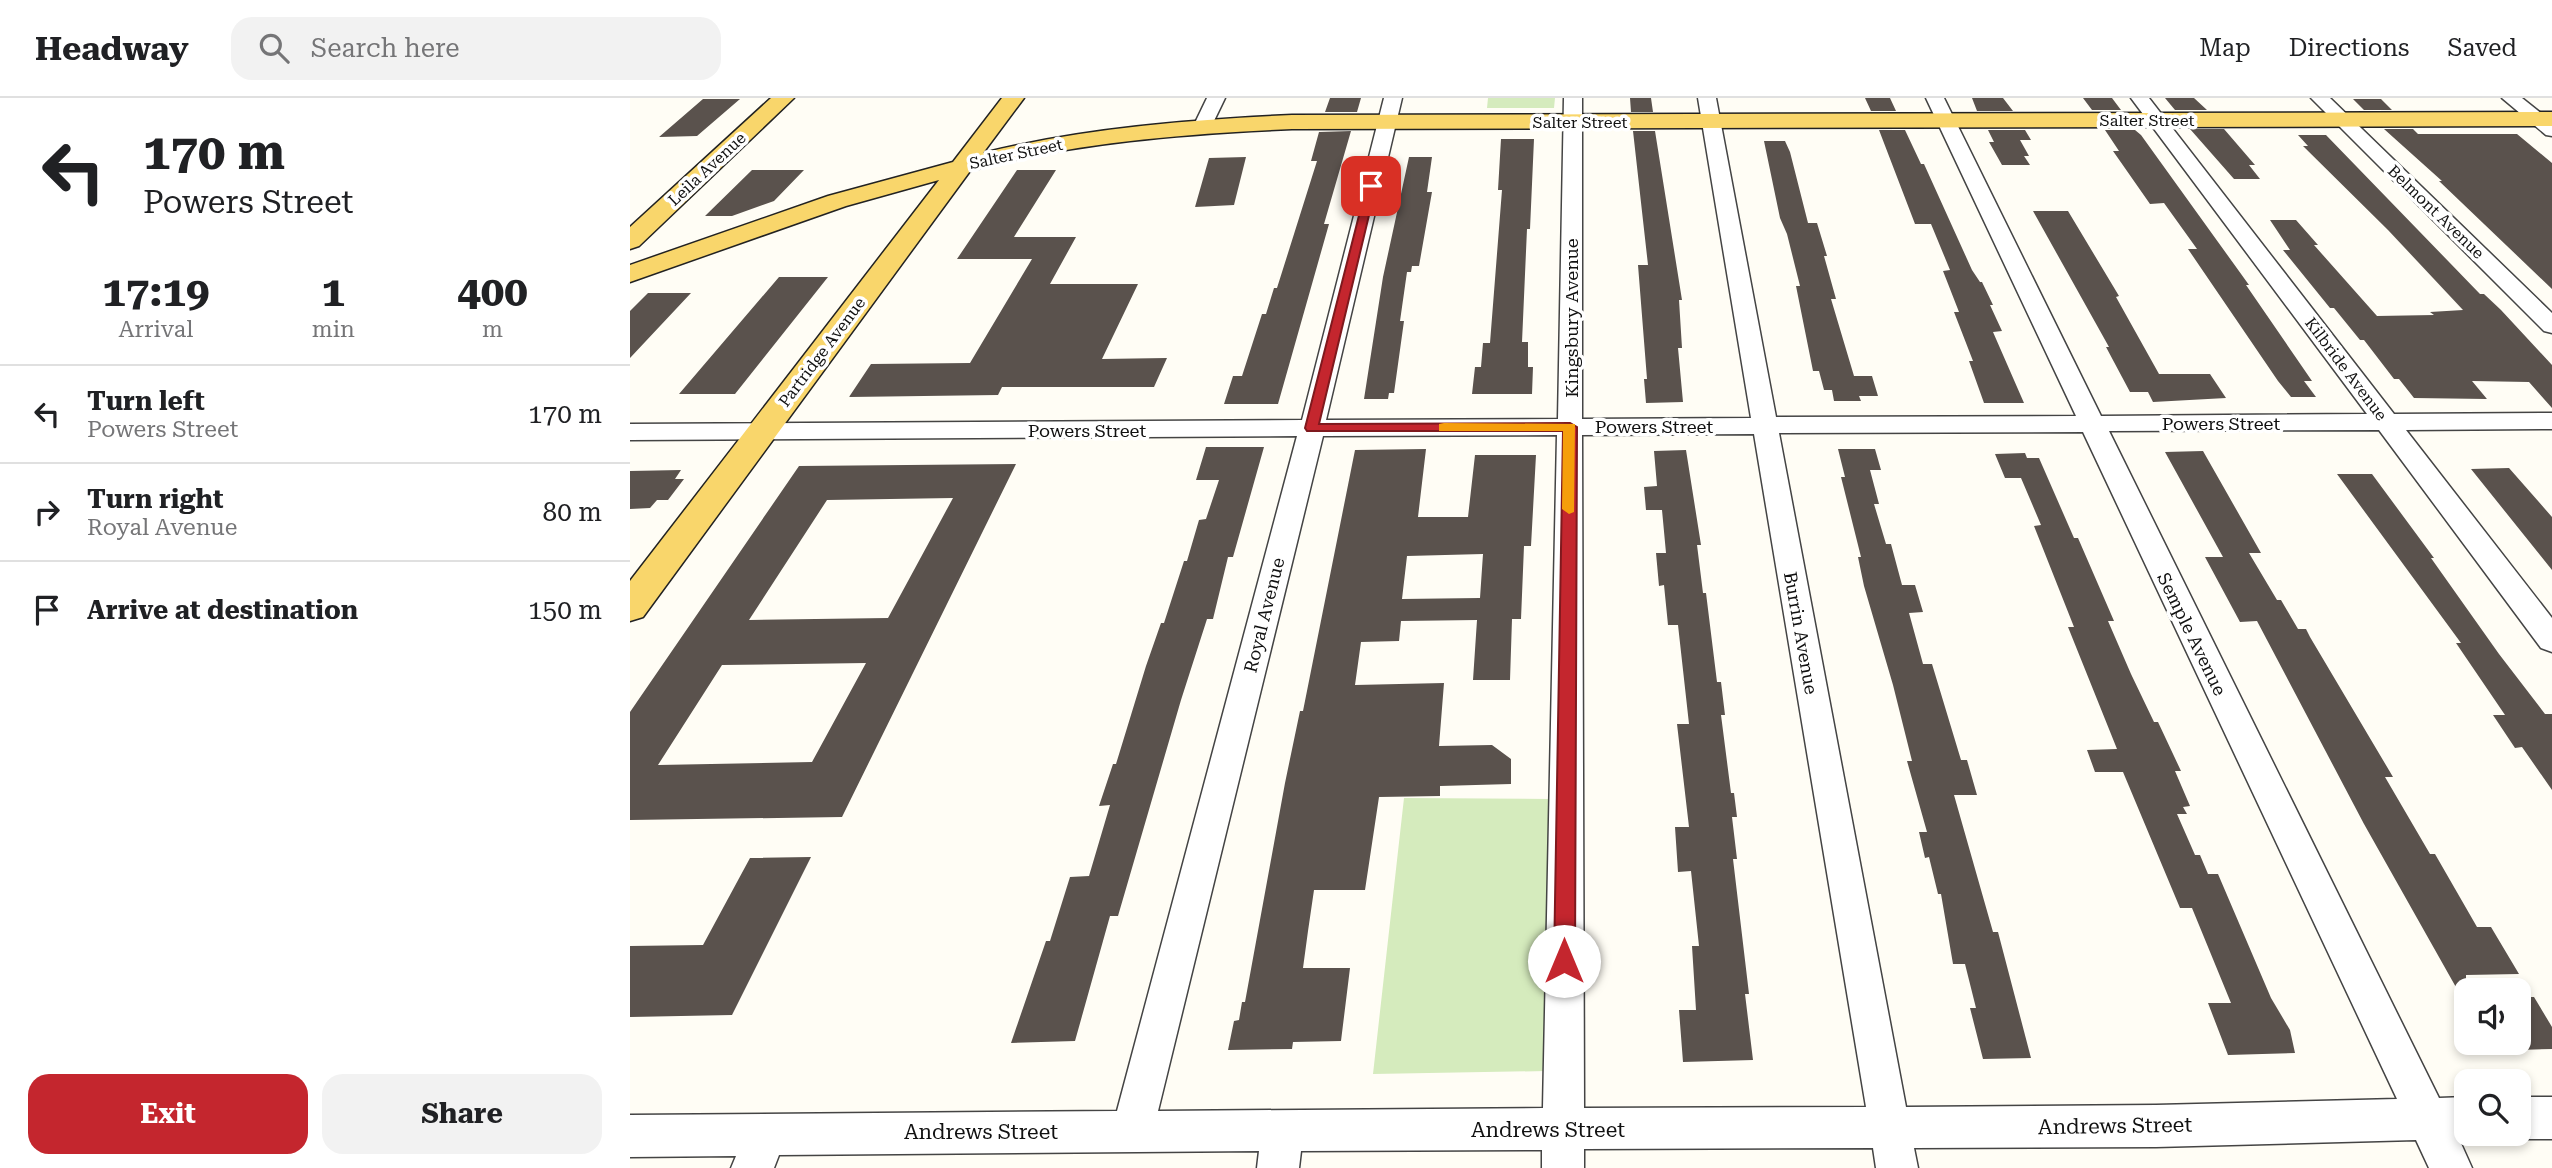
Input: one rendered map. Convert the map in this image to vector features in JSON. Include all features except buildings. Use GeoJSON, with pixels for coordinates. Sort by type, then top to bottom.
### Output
{"type":"FeatureCollection","features":[{"type":"Feature","properties":{"kind":"main road","name":"Leila Avenue"},"geometry":{"type":"LineString","coordinates":[[630,241],[783,98]]}},
{"type":"Feature","properties":{"kind":"main road","name":"Partridge Avenue"},"geometry":{"type":"LineString","coordinates":[[630,607],[1013,98]]}},
{"type":"Feature","properties":{"kind":"main road","name":"Salter Street"},"geometry":{"type":"LineString","coordinates":[[630,274],[837,201],[961,165],[1079,141],[1203,125],[1390,110],[1940,109],[2157,120],[2341,119],[2547,123]]}},
{"type":"Feature","properties":{"kind":"main road"},"geometry":{"type":"LineString","coordinates":[[998,118],[1020,135],[1034,139],[1079,141]]}},
{"type":"Feature","properties":{"kind":"street"},"geometry":{"type":"LineString","coordinates":[[1203,125],[1216,98]]}},
{"type":"Feature","properties":{"kind":"street","name":"Kilbride Avenue"},"geometry":{"type":"LineString","coordinates":[[2140,98],[2552,640]]}},
{"type":"Feature","properties":{"kind":"street","name":"Belmont Avenue"},"geometry":{"type":"LineString","coordinates":[[2320,98],[2552,326]]}},
{"type":"Feature","properties":{"kind":"street"},"geometry":{"type":"LineString","coordinates":[[2511,98],[2547,123]]}},
{"type":"Feature","properties":{"kind":"street","name":"Semple Avenue"},"geometry":{"type":"LineString","coordinates":[[1940,109],[2090,424],[2447,1118],[2451,1168]]}},
{"type":"Feature","properties":{"kind":"street","name":"Royal Avenue"},"geometry":{"type":"LineString","coordinates":[[1132,1130],[1312,428],[1390,110]]}},
{"type":"Feature","properties":{"kind":"street","name":"Kingsbury Avenue"},"geometry":{"type":"LineString","coordinates":[[1563,1149],[1572,110]]}},
{"type":"Feature","properties":{"kind":"street","name":"Burrin Avenue"},"geometry":{"type":"LineString","coordinates":[[1709,110],[1897,1168]]}},
{"type":"Feature","properties":{"kind":"street","name":"Powers Street"},"geometry":{"type":"LineString","coordinates":[[630,432],[2552,421]]}},
{"type":"Feature","properties":{"kind":"street","name":"Andrews Street"},"geometry":{"type":"LineString","coordinates":[[630,1136],[760,1152],[1132,1130],[1280,1150],[1347,1130],[1563,1149],[1890,1128],[2156,1126],[2447,1118]]}},
{"type":"Feature","properties":{"kind":"street"},"geometry":{"type":"LineString","coordinates":[[2531,1118],[2552,1118]]}},
{"type":"Feature","properties":{"kind":"green space"},"geometry":{"type":"Polygon","coordinates":[[[1488,98],[1555,98],[1554,108],[1487,108],[1488,98]]]}},
{"type":"Feature","properties":{"kind":"green space"},"geometry":{"type":"Polygon","coordinates":[[[1404,798],[1551,799],[1546,1071],[1373,1074],[1404,798]]]}},
{"type":"Feature","properties":{"kind":"slow traffic"},"geometry":{"type":"LineString","coordinates":[[1444,427],[1570,427],[1569,509]]}},
{"type":"Feature","properties":{"kind":"route"},"geometry":{"type":"LineString","coordinates":[[1371,186],[1312,428],[1570,427],[1564,961]]}}]}
